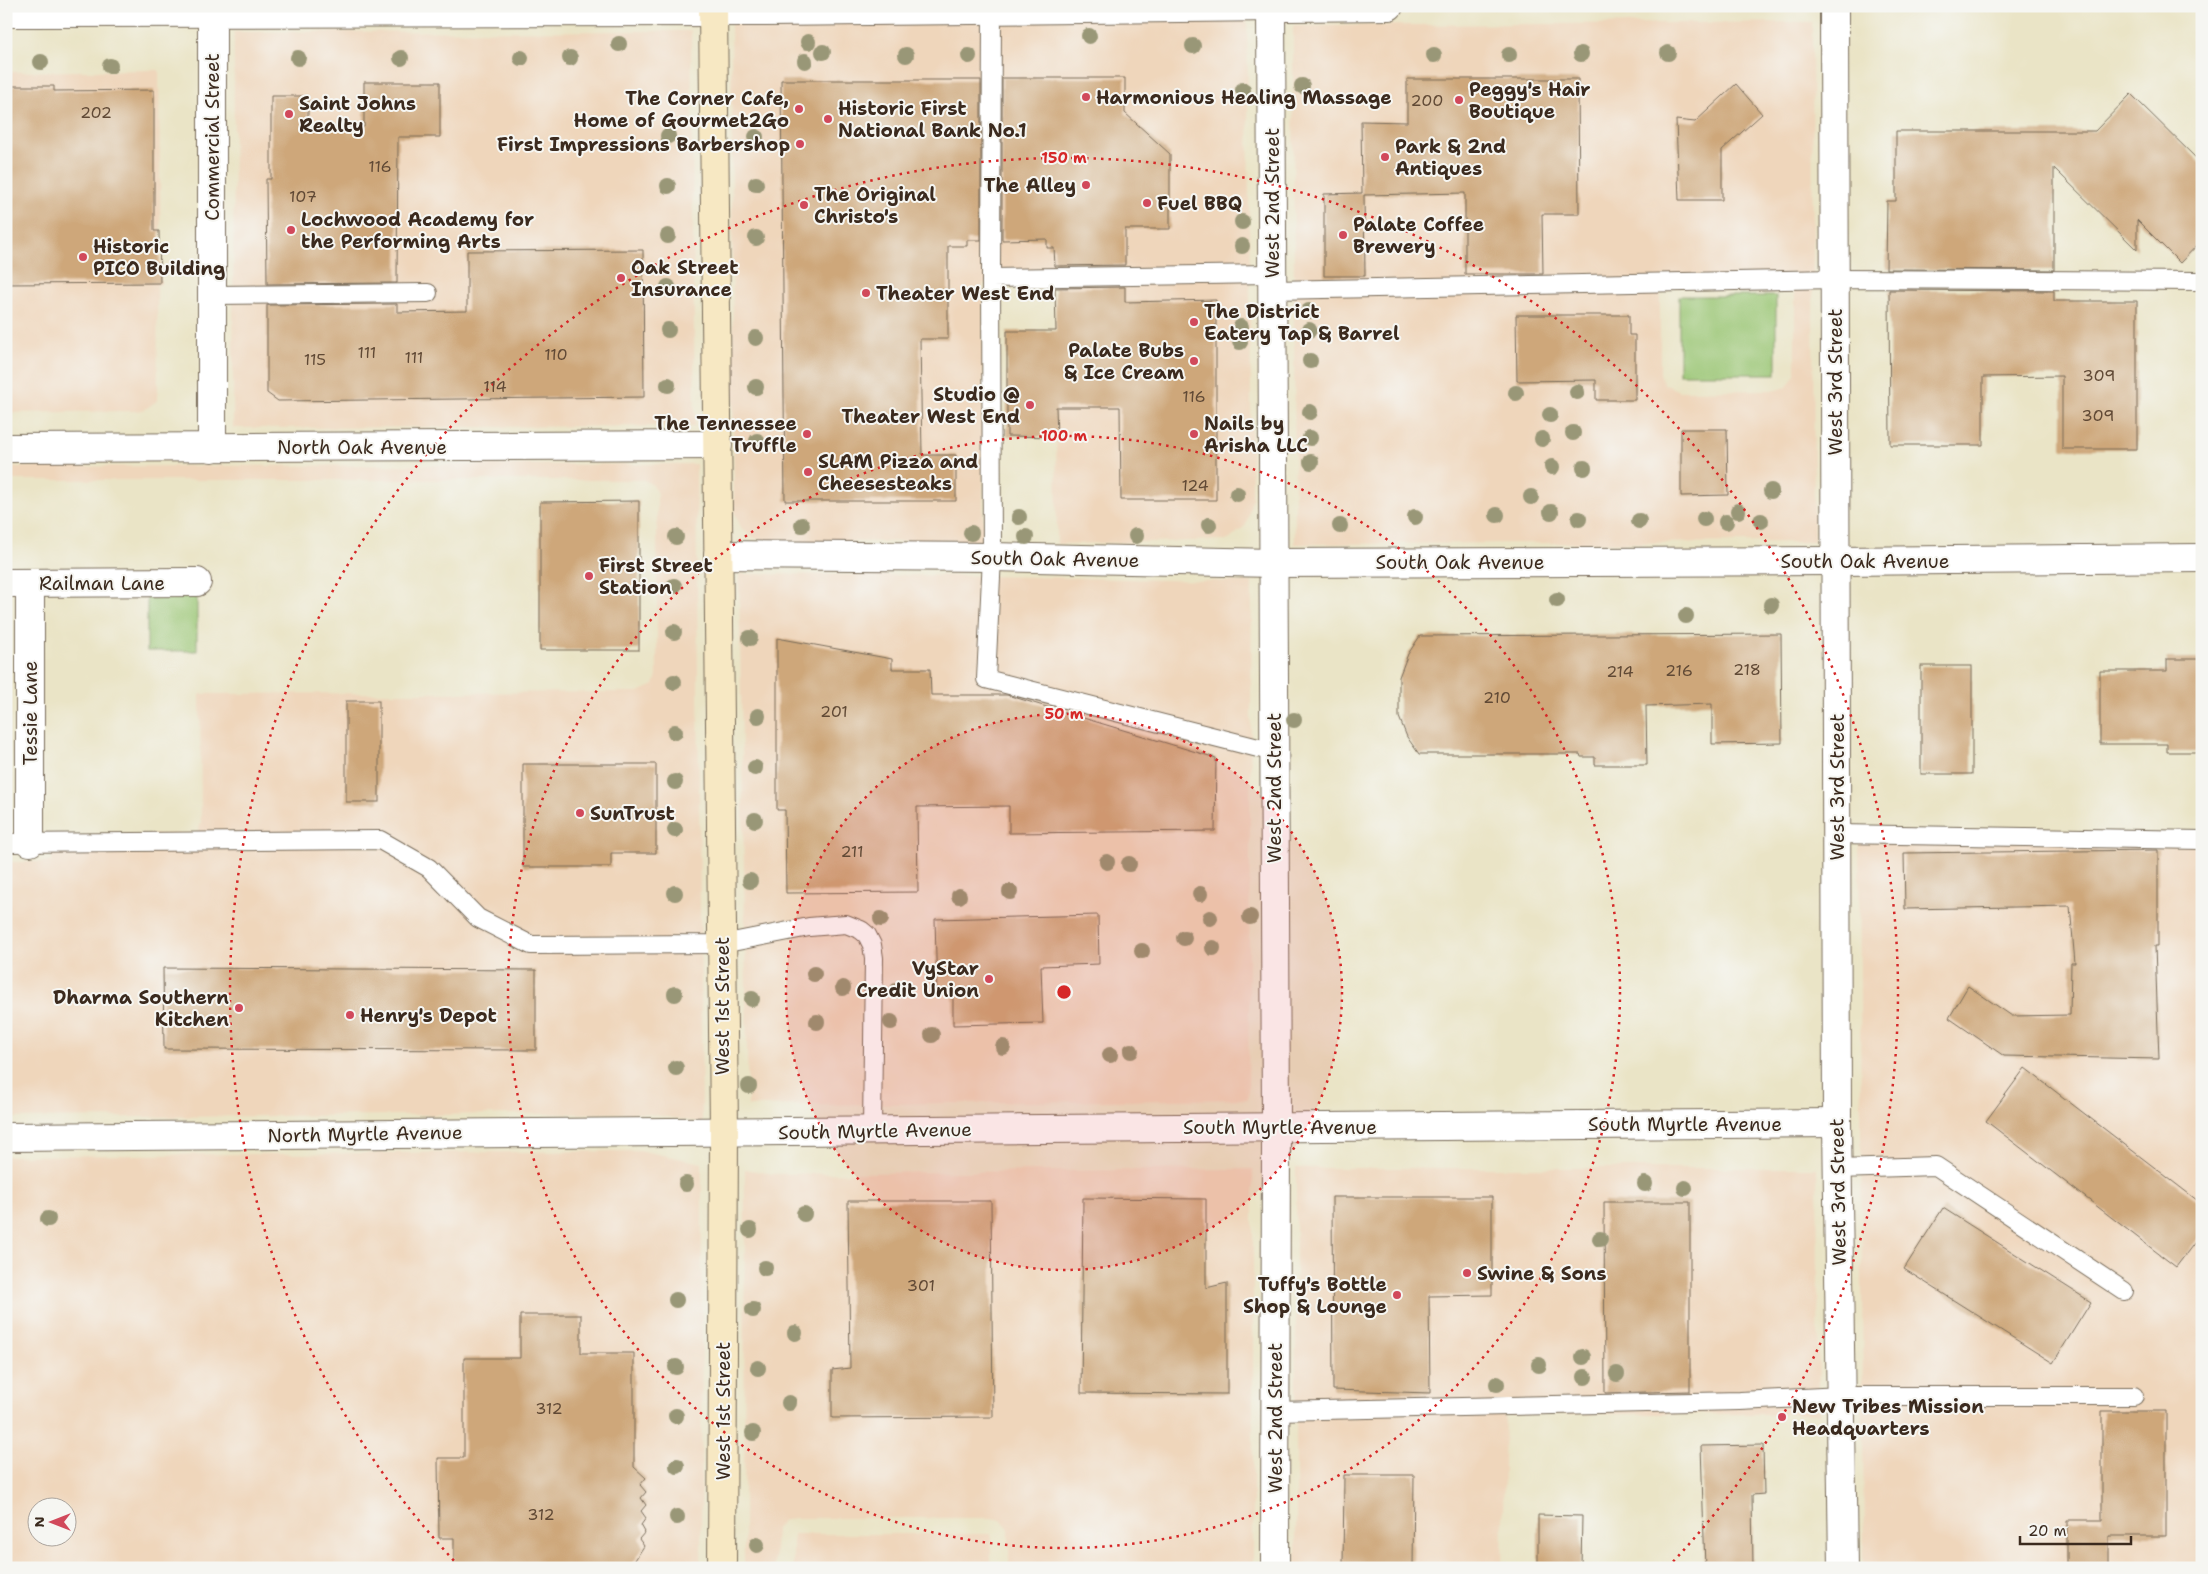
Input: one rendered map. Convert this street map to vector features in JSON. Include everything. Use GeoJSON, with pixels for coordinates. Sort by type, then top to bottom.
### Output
{"type":"FeatureCollection","features":[{"type":"Feature","properties":{"kind":"main road","name":"West 1st Street"},"geometry":{"type":"LineString","coordinates":[[713,9],[724,1132],[722,1568]]}},
{"type":"Feature","properties":{"kind":"street"},"geometry":{"type":"LineString","coordinates":[[6,13],[212,10],[1389,6]]}},
{"type":"Feature","properties":{"kind":"street","name":"West 3rd Street"},"geometry":{"type":"LineString","coordinates":[[1834,6],[1837,1123],[1843,1568]]}},
{"type":"Feature","properties":{"kind":"street","name":"West 2nd Street"},"geometry":{"type":"LineString","coordinates":[[1271,7],[1276,1127],[1275,1568]]}},
{"type":"Feature","properties":{"kind":"street","name":"Commercial Street"},"geometry":{"type":"LineString","coordinates":[[212,10],[212,448]]}},
{"type":"Feature","properties":{"kind":"street","name":"North Oak Avenue"},"geometry":{"type":"LineString","coordinates":[[6,448],[718,445]]}},
{"type":"Feature","properties":{"kind":"street","name":"South Oak Avenue"},"geometry":{"type":"LineString","coordinates":[[718,555],[992,557],[1274,563],[2202,558]]}},
{"type":"Feature","properties":{"kind":"street","name":"Railman Lane"},"geometry":{"type":"LineString","coordinates":[[18,583],[197,582]]}},
{"type":"Feature","properties":{"kind":"street","name":"Tessie Lane"},"geometry":{"type":"LineString","coordinates":[[18,583],[18,842]]}},
{"type":"Feature","properties":{"kind":"street","name":"South Myrtle Avenue"},"geometry":{"type":"LineString","coordinates":[[724,1132],[1837,1123]]}},
{"type":"Feature","properties":{"kind":"street","name":"North Myrtle Avenue"},"geometry":{"type":"LineString","coordinates":[[6,1137],[724,1132]]}},
{"type":"Feature","properties":{"kind":"lane"},"geometry":{"type":"LineString","coordinates":[[992,8],[992,557],[986,679],[1274,752]]}},
{"type":"Feature","properties":{"kind":"lane"},"geometry":{"type":"LineString","coordinates":[[991,278],[1272,282],[1835,279],[2202,281]]}},
{"type":"Feature","properties":{"kind":"lane"},"geometry":{"type":"LineString","coordinates":[[212,295],[428,293]]}},
{"type":"Feature","properties":{"kind":"lane"},"geometry":{"type":"LineString","coordinates":[[1837,834],[2202,840]]}},
{"type":"Feature","properties":{"kind":"lane"},"geometry":{"type":"LineString","coordinates":[[18,842],[380,840],[428,868],[478,918],[531,946],[722,944],[836,924],[852,925],[867,935],[874,958],[872,1130]]}},
{"type":"Feature","properties":{"kind":"lane"},"geometry":{"type":"LineString","coordinates":[[1838,1169],[1936,1166],[2124,1291]]}},
{"type":"Feature","properties":{"kind":"lane"},"geometry":{"type":"LineString","coordinates":[[1275,1411],[1740,1401],[1841,1396],[2134,1396]]}},
{"type":"Feature","properties":{"kind":"shaded area"},"geometry":{"type":"Polygon","coordinates":[[[731,6],[1247,6],[1252,499],[1246,525],[1229,540],[1057,544],[1055,286],[983,284],[983,541],[766,542],[753,537],[742,529],[734,512],[731,6]]]}},
{"type":"Feature","properties":{"kind":"shaded area"},"geometry":{"type":"Polygon","coordinates":[[[1812,22],[1814,542],[1295,544],[1293,26],[1812,22]],[[1663,286],[1660,296],[1660,374],[1664,384],[1679,391],[1776,390],[1787,387],[1795,374],[1795,296],[1791,286],[1663,286]]]}},
{"type":"Feature","properties":{"kind":"shaded area"},"geometry":{"type":"Polygon","coordinates":[[[691,31],[695,426],[233,428],[234,32],[691,31]]]}},
{"type":"Feature","properties":{"kind":"shaded area"},"geometry":{"type":"Polygon","coordinates":[[[159,70],[161,284],[157,285],[158,400],[144,410],[136,411],[6,413],[6,72],[159,70]]]}},
{"type":"Feature","properties":{"kind":"shaded area"},"geometry":{"type":"Polygon","coordinates":[[[696,464],[702,1123],[645,1113],[6,1118],[6,839],[9,839],[9,862],[52,862],[52,839],[197,833],[201,823],[200,694],[639,692],[654,685],[657,676],[657,494],[653,485],[644,480],[6,480],[6,467],[696,464]]]}},
{"type":"Feature","properties":{"kind":"shaded area"},"geometry":{"type":"Polygon","coordinates":[[[739,574],[992,576],[1252,582],[1248,1099],[748,1106],[739,574]]]}},
{"type":"Feature","properties":{"kind":"shaded area"},"geometry":{"type":"Polygon","coordinates":[[[2202,838],[2202,1568],[1864,1568],[1859,842],[2202,838]]]}},
{"type":"Feature","properties":{"kind":"shaded area"},"geometry":{"type":"Polygon","coordinates":[[[643,1151],[702,1163],[701,1568],[6,1568],[6,1156],[643,1151]]]}},
{"type":"Feature","properties":{"kind":"shaded area"},"geometry":{"type":"Polygon","coordinates":[[[1296,1168],[1817,1168],[1819,1414],[1505,1414],[1502,1568],[1296,1568],[1296,1168]]]}},
{"type":"Feature","properties":{"kind":"shaded area"},"geometry":{"type":"Polygon","coordinates":[[[745,1169],[773,1174],[1253,1169],[1253,1568],[1009,1568],[1009,1529],[1002,1520],[991,1518],[793,1518],[782,1521],[776,1529],[774,1568],[744,1568],[745,1169]]]}},
{"type":"Feature","properties":{"kind":"shaded area"},"geometry":{"type":"Polygon","coordinates":[[[793,1534],[991,1534],[991,1568],[793,1568],[793,1534]]]}},
{"type":"Feature","properties":{"kind":"green space"},"geometry":{"type":"Polygon","coordinates":[[[1679,296],[1776,296],[1776,374],[1679,374],[1679,296]]]}},
{"type":"Feature","properties":{"kind":"green space"},"geometry":{"type":"Polygon","coordinates":[[[147,588],[197,588],[197,651],[147,651],[147,588]]]}},
{"type":"Feature","properties":{"kind":"building"},"geometry":{"type":"Polygon","coordinates":[[[1002,78],[1125,78],[1125,113],[1170,154],[1170,229],[1125,229],[1125,265],[1055,266],[1054,248],[1047,248],[1047,239],[1002,240],[1002,78]]]}},
{"type":"Feature","properties":{"kind":"building"},"geometry":{"type":"Polygon","coordinates":[[[1407,79],[1578,79],[1579,214],[1542,214],[1543,274],[1465,274],[1465,193],[1364,195],[1365,276],[1324,276],[1324,194],[1362,193],[1361,121],[1407,122],[1407,79]]]}},
{"type":"Feature","properties":{"kind":"building"},"geometry":{"type":"Polygon","coordinates":[[[781,80],[981,80],[981,240],[967,240],[967,246],[948,246],[948,339],[920,339],[922,455],[956,455],[956,501],[785,501],[781,80]]]}},
{"type":"Feature","properties":{"kind":"building"},"geometry":{"type":"Polygon","coordinates":[[[364,82],[440,82],[440,137],[398,137],[397,283],[267,284],[266,179],[271,179],[271,96],[308,96],[308,127],[364,127],[364,82]]]}},
{"type":"Feature","properties":{"kind":"building"},"geometry":{"type":"Polygon","coordinates":[[[1736,84],[1762,114],[1722,150],[1722,200],[1679,200],[1676,120],[1695,122],[1736,84]]]}},
{"type":"Feature","properties":{"kind":"building"},"geometry":{"type":"Polygon","coordinates":[[[6,86],[54,86],[54,91],[154,90],[154,231],[159,231],[160,283],[6,284],[6,86]]]}},
{"type":"Feature","properties":{"kind":"building"},"geometry":{"type":"Polygon","coordinates":[[[2131,94],[2202,164],[2202,240],[2180,263],[2137,220],[2137,250],[2054,168],[2054,270],[1886,269],[1887,201],[1896,201],[1896,131],[2095,131],[2131,94]]]}},
{"type":"Feature","properties":{"kind":"building"},"geometry":{"type":"Polygon","coordinates":[[[643,250],[644,397],[278,401],[267,393],[267,305],[397,304],[397,312],[467,311],[467,251],[643,250]]]}},
{"type":"Feature","properties":{"kind":"building"},"geometry":{"type":"Polygon","coordinates":[[[1125,287],[1125,302],[1216,300],[1216,500],[1121,500],[1120,407],[1056,407],[1057,437],[1007,436],[1007,331],[1056,331],[1055,288],[1125,287]]]}},
{"type":"Feature","properties":{"kind":"building"},"geometry":{"type":"Polygon","coordinates":[[[1889,290],[2054,291],[2054,301],[2137,301],[2137,449],[2062,449],[2062,376],[1983,377],[1983,445],[1890,445],[1889,290]]]}},
{"type":"Feature","properties":{"kind":"building"},"geometry":{"type":"Polygon","coordinates":[[[1516,315],[1629,315],[1629,335],[1635,335],[1635,400],[1596,400],[1596,380],[1517,381],[1516,315]]]}},
{"type":"Feature","properties":{"kind":"building"},"geometry":{"type":"Polygon","coordinates":[[[1681,429],[1727,429],[1728,495],[1681,496],[1681,429]]]}},
{"type":"Feature","properties":{"kind":"building","name":"First Street Station"},"geometry":{"type":"Polygon","coordinates":[[[639,501],[639,650],[540,650],[540,502],[639,501]]]}},
{"type":"Feature","properties":{"kind":"building"},"geometry":{"type":"Polygon","coordinates":[[[1781,634],[1782,743],[1712,744],[1712,704],[1646,706],[1647,765],[1595,765],[1595,757],[1581,757],[1580,754],[1419,754],[1407,737],[1399,717],[1399,677],[1408,654],[1420,636],[1781,634]]]}},
{"type":"Feature","properties":{"kind":"building"},"geometry":{"type":"Polygon","coordinates":[[[777,638],[892,659],[892,669],[930,669],[931,695],[1007,695],[1216,758],[1215,831],[1009,833],[1009,806],[917,807],[918,892],[786,893],[785,810],[777,810],[777,638]]]}},
{"type":"Feature","properties":{"kind":"building"},"geometry":{"type":"Polygon","coordinates":[[[2167,659],[2202,659],[2202,752],[2167,752],[2167,744],[2100,744],[2100,671],[2167,671],[2167,659]]]}},
{"type":"Feature","properties":{"kind":"building"},"geometry":{"type":"Polygon","coordinates":[[[1921,666],[1972,666],[1972,774],[1921,774],[1921,666]]]}},
{"type":"Feature","properties":{"kind":"building"},"geometry":{"type":"Polygon","coordinates":[[[346,701],[379,701],[379,802],[346,802],[346,701]]]}},
{"type":"Feature","properties":{"kind":"building"},"geometry":{"type":"Polygon","coordinates":[[[523,764],[656,764],[656,853],[611,853],[611,867],[523,867],[523,764]]]}},
{"type":"Feature","properties":{"kind":"building"},"geometry":{"type":"Polygon","coordinates":[[[2158,850],[2158,946],[2155,946],[2159,1059],[2004,1056],[1949,1018],[1968,986],[2012,1016],[2070,1015],[2071,963],[2075,963],[2070,906],[1905,909],[1904,853],[2158,850]]]}},
{"type":"Feature","properties":{"kind":"building","name":"VyStar Credit Union"},"geometry":{"type":"Polygon","coordinates":[[[1098,915],[1099,964],[1041,966],[1043,1023],[953,1025],[953,993],[937,994],[935,919],[1098,915]]]}},
{"type":"Feature","properties":{"kind":"building","name":"Henry's Depot"},"geometry":{"type":"Polygon","coordinates":[[[163,968],[536,970],[536,1050],[164,1049],[163,968]]]}},
{"type":"Feature","properties":{"kind":"building"},"geometry":{"type":"Polygon","coordinates":[[[2025,1068],[2202,1204],[2202,1233],[2176,1267],[1986,1121],[2025,1068]]]}},
{"type":"Feature","properties":{"kind":"building","name":"Tuffy's Bottle Shop & Lounge"},"geometry":{"type":"Polygon","coordinates":[[[1332,1197],[1492,1197],[1492,1295],[1429,1296],[1430,1393],[1333,1390],[1332,1197]]]}},
{"type":"Feature","properties":{"kind":"building"},"geometry":{"type":"Polygon","coordinates":[[[1083,1198],[1206,1199],[1206,1288],[1227,1283],[1227,1394],[1081,1393],[1083,1198]]]}},
{"type":"Feature","properties":{"kind":"building"},"geometry":{"type":"Polygon","coordinates":[[[848,1201],[991,1201],[993,1417],[832,1418],[832,1370],[850,1368],[848,1201]]]}},
{"type":"Feature","properties":{"kind":"building"},"geometry":{"type":"Polygon","coordinates":[[[1604,1202],[1690,1202],[1690,1391],[1605,1393],[1604,1202]]]}},
{"type":"Feature","properties":{"kind":"building"},"geometry":{"type":"Polygon","coordinates":[[[1943,1208],[2091,1302],[2053,1363],[1904,1269],[1943,1208]]]}},
{"type":"Feature","properties":{"kind":"building"},"geometry":{"type":"Polygon","coordinates":[[[520,1315],[581,1315],[581,1353],[634,1353],[634,1467],[646,1478],[640,1485],[646,1492],[641,1498],[646,1505],[641,1511],[646,1518],[641,1525],[645,1532],[639,1539],[644,1546],[630,1568],[454,1568],[454,1538],[439,1538],[438,1458],[464,1458],[464,1358],[520,1358],[520,1315]]]}},
{"type":"Feature","properties":{"kind":"building"},"geometry":{"type":"Polygon","coordinates":[[[2102,1411],[2166,1411],[2166,1536],[2109,1536],[2109,1568],[2067,1568],[2067,1520],[2102,1520],[2102,1411]]]}},
{"type":"Feature","properties":{"kind":"building"},"geometry":{"type":"Polygon","coordinates":[[[1763,1445],[1764,1494],[1752,1495],[1753,1568],[1705,1568],[1701,1446],[1763,1445]]]}},
{"type":"Feature","properties":{"kind":"building"},"geometry":{"type":"Polygon","coordinates":[[[1344,1475],[1414,1475],[1413,1568],[1343,1568],[1344,1475]]]}},
{"type":"Feature","properties":{"kind":"building"},"geometry":{"type":"Polygon","coordinates":[[[1538,1515],[1582,1516],[1581,1568],[1538,1568],[1538,1515]]]}},
{"type":"Feature","properties":{"kind":"place","name":"Harmonious Healing Massage"},"geometry":{"type":"Point","coordinates":[1086,97]}},
{"type":"Feature","properties":{"kind":"place","name":"Peggy's Hair Boutique"},"geometry":{"type":"Point","coordinates":[1459,100]}},
{"type":"Feature","properties":{"kind":"place","name":"The Corner Cafe, Home of Gourmet2Go"},"geometry":{"type":"Point","coordinates":[799,109]}},
{"type":"Feature","properties":{"kind":"place","name":"Saint Johns Realty"},"geometry":{"type":"Point","coordinates":[289,114]}},
{"type":"Feature","properties":{"kind":"place","name":"Historic First National Bank No.1"},"geometry":{"type":"Point","coordinates":[828,119]}},
{"type":"Feature","properties":{"kind":"place","name":"First Impressions Barbershop"},"geometry":{"type":"Point","coordinates":[800,144]}},
{"type":"Feature","properties":{"kind":"place","name":"Park & 2nd Antiques"},"geometry":{"type":"Point","coordinates":[1385,157]}},
{"type":"Feature","properties":{"kind":"place","name":"The Alley"},"geometry":{"type":"Point","coordinates":[1086,185]}},
{"type":"Feature","properties":{"kind":"place","name":"Fuel BBQ"},"geometry":{"type":"Point","coordinates":[1147,203]}},
{"type":"Feature","properties":{"kind":"place","name":"The Original Christo's"},"geometry":{"type":"Point","coordinates":[804,205]}},
{"type":"Feature","properties":{"kind":"place","name":"Lochwood Academy for the Performing Arts"},"geometry":{"type":"Point","coordinates":[291,230]}},
{"type":"Feature","properties":{"kind":"place","name":"Palate Coffee Brewery"},"geometry":{"type":"Point","coordinates":[1343,235]}},
{"type":"Feature","properties":{"kind":"place","name":"Historic PICO Building"},"geometry":{"type":"Point","coordinates":[83,257]}},
{"type":"Feature","properties":{"kind":"place","name":"Oak Street Insurance"},"geometry":{"type":"Point","coordinates":[621,278]}},
{"type":"Feature","properties":{"kind":"place","name":"Theater West End"},"geometry":{"type":"Point","coordinates":[866,293]}},
{"type":"Feature","properties":{"kind":"place","name":"The District Eatery Tap & Barrel"},"geometry":{"type":"Point","coordinates":[1194,322]}},
{"type":"Feature","properties":{"kind":"place","name":"Palate Bubs & Ice Cream"},"geometry":{"type":"Point","coordinates":[1194,361]}},
{"type":"Feature","properties":{"kind":"place","name":"Studio @ Theater West End"},"geometry":{"type":"Point","coordinates":[1030,405]}},
{"type":"Feature","properties":{"kind":"place","name":"The Tennessee Truffle"},"geometry":{"type":"Point","coordinates":[807,434]}},
{"type":"Feature","properties":{"kind":"place","name":"Nails by Arisha LLC"},"geometry":{"type":"Point","coordinates":[1194,434]}},
{"type":"Feature","properties":{"kind":"place","name":"SLAM Pizza and Cheesesteaks"},"geometry":{"type":"Point","coordinates":[808,472]}},
{"type":"Feature","properties":{"kind":"place","name":"First Street Station"},"geometry":{"type":"Point","coordinates":[589,576]}},
{"type":"Feature","properties":{"kind":"place","name":"SunTrust"},"geometry":{"type":"Point","coordinates":[580,813]}},
{"type":"Feature","properties":{"kind":"place","name":"VyStar Credit Union"},"geometry":{"type":"Point","coordinates":[989,979]}},
{"type":"Feature","properties":{"kind":"place","name":"Dharma Southern Kitchen"},"geometry":{"type":"Point","coordinates":[239,1008]}},
{"type":"Feature","properties":{"kind":"place","name":"Henry's Depot"},"geometry":{"type":"Point","coordinates":[350,1015]}},
{"type":"Feature","properties":{"kind":"place","name":"Swine & Sons"},"geometry":{"type":"Point","coordinates":[1467,1273]}},
{"type":"Feature","properties":{"kind":"place","name":"Tuffy's Bottle Shop & Lounge"},"geometry":{"type":"Point","coordinates":[1397,1295]}},
{"type":"Feature","properties":{"kind":"place","name":"New Tribes Mission Headquarters"},"geometry":{"type":"Point","coordinates":[1782,1417]}}]}
